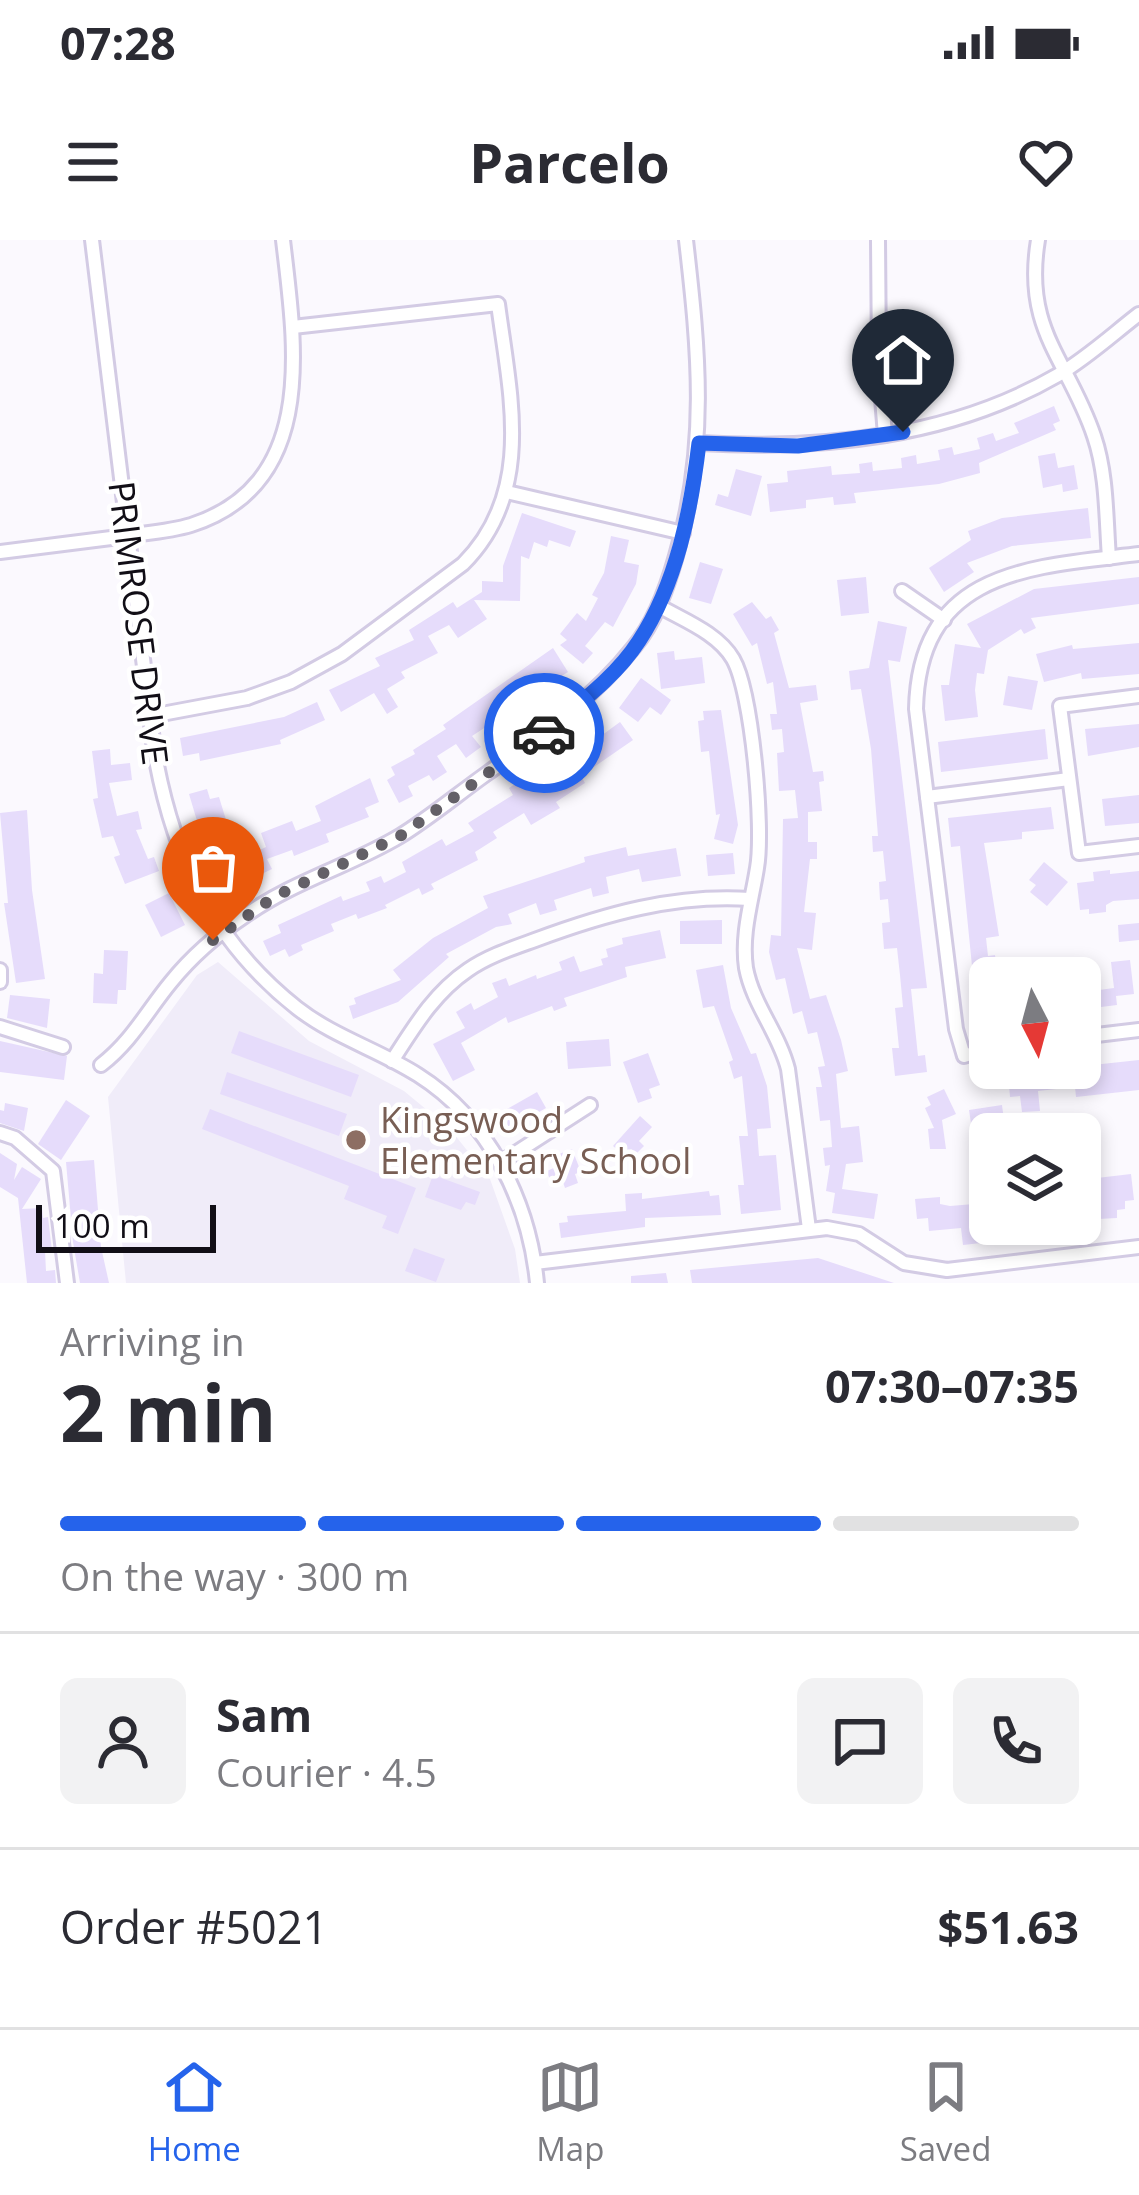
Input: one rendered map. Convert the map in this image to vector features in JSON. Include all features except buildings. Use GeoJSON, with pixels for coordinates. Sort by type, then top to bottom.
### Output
{"type":"FeatureCollection","features":[{"type":"Feature","properties":{"kind":"street","name":"PRIMROSE DRIVE"},"geometry":{"type":"LineString","coordinates":[[92,240],[168,821],[190,876],[224,931],[300,1010],[438,1090],[489,1143],[521,1210],[537,1283]]}},
{"type":"Feature","properties":{"kind":"street"},"geometry":{"type":"LineString","coordinates":[[0,552],[183,527],[238,499],[263,474],[286,430],[293,393],[293,327],[283,240]]}},
{"type":"Feature","properties":{"kind":"street"},"geometry":{"type":"LineString","coordinates":[[101,1065],[134,1035],[184,967],[224,931],[274,897],[400,836],[544,734],[604,682],[638,644],[658,606],[682,532],[699,443],[700,364],[686,240]]}},
{"type":"Feature","properties":{"kind":"street"},"geometry":{"type":"LineString","coordinates":[[878,240],[885,435]]}},
{"type":"Feature","properties":{"kind":"street"},"geometry":{"type":"LineString","coordinates":[[1038,240],[1034,275],[1038,312],[1094,436],[1102,470],[1109,558]]}},
{"type":"Feature","properties":{"kind":"street"},"geometry":{"type":"LineString","coordinates":[[152,716],[269,691],[342,654],[464,564],[492,530],[507,492],[512,422],[498,304],[293,327]]}},
{"type":"Feature","properties":{"kind":"street"},"geometry":{"type":"LineString","coordinates":[[699,443],[798,446],[885,435],[952,420],[1063,372],[1139,314]]}},
{"type":"Feature","properties":{"kind":"street"},"geometry":{"type":"LineString","coordinates":[[507,492],[682,532]]}},
{"type":"Feature","properties":{"kind":"street"},"geometry":{"type":"LineString","coordinates":[[969,1054],[964,1056],[956,1029],[927,797],[917,690],[926,653],[944,620],[971,593],[1004,575],[1139,554]]}},
{"type":"Feature","properties":{"kind":"street"},"geometry":{"type":"LineString","coordinates":[[902,591],[944,620]]}},
{"type":"Feature","properties":{"kind":"street"},"geometry":{"type":"LineString","coordinates":[[658,606],[699,628],[734,659],[743,690],[760,844],[750,899],[746,965],[754,998],[783,1048],[809,1229]]}},
{"type":"Feature","properties":{"kind":"street"},"geometry":{"type":"LineString","coordinates":[[1139,696],[1060,706],[1079,853],[1139,846]]}},
{"type":"Feature","properties":{"kind":"street"},"geometry":{"type":"LineString","coordinates":[[927,797],[1070,779]]}},
{"type":"Feature","properties":{"kind":"street"},"geometry":{"type":"LineString","coordinates":[[392,1060],[425,1009],[469,969],[497,954],[644,906],[719,897],[750,899]]}},
{"type":"Feature","properties":{"kind":"street"},"geometry":{"type":"LineString","coordinates":[[0,970],[0,982]]}},
{"type":"Feature","properties":{"kind":"street"},"geometry":{"type":"LineString","coordinates":[[0,1027],[63,1047]]}},
{"type":"Feature","properties":{"kind":"street"},"geometry":{"type":"LineString","coordinates":[[1101,1035],[1139,1030]]}},
{"type":"Feature","properties":{"kind":"street"},"geometry":{"type":"LineString","coordinates":[[500,1163],[590,1106]]}},
{"type":"Feature","properties":{"kind":"street"},"geometry":{"type":"LineString","coordinates":[[0,1133],[15,1138],[53,1171],[67,1283]]}},
{"type":"Feature","properties":{"kind":"street"},"geometry":{"type":"LineString","coordinates":[[535,1263],[809,1229],[844,1229],[904,1263],[947,1270],[1139,1247]]}},
{"type":"Feature","properties":{"kind":"shaded area"},"geometry":{"type":"Polygon","coordinates":[[[218,962],[309,1041],[404,1091],[450,1129],[490,1179],[515,1249],[520,1283],[126,1283],[108,1097],[197,975],[218,962]]]}},
{"type":"Feature","properties":{"kind":"way so far"},"geometry":{"type":"LineString","coordinates":[[213,940],[274,897],[400,836],[544,733]]}},
{"type":"Feature","properties":{"kind":"place","name":"Kingswood Elementary School"},"geometry":{"type":"Point","coordinates":[356,1140]}},
{"type":"Feature","properties":{"kind":"route"},"geometry":{"type":"LineString","coordinates":[[544,733],[604,682],[638,644],[671,572],[690,507],[699,443],[798,446],[903,432]]}}]}
